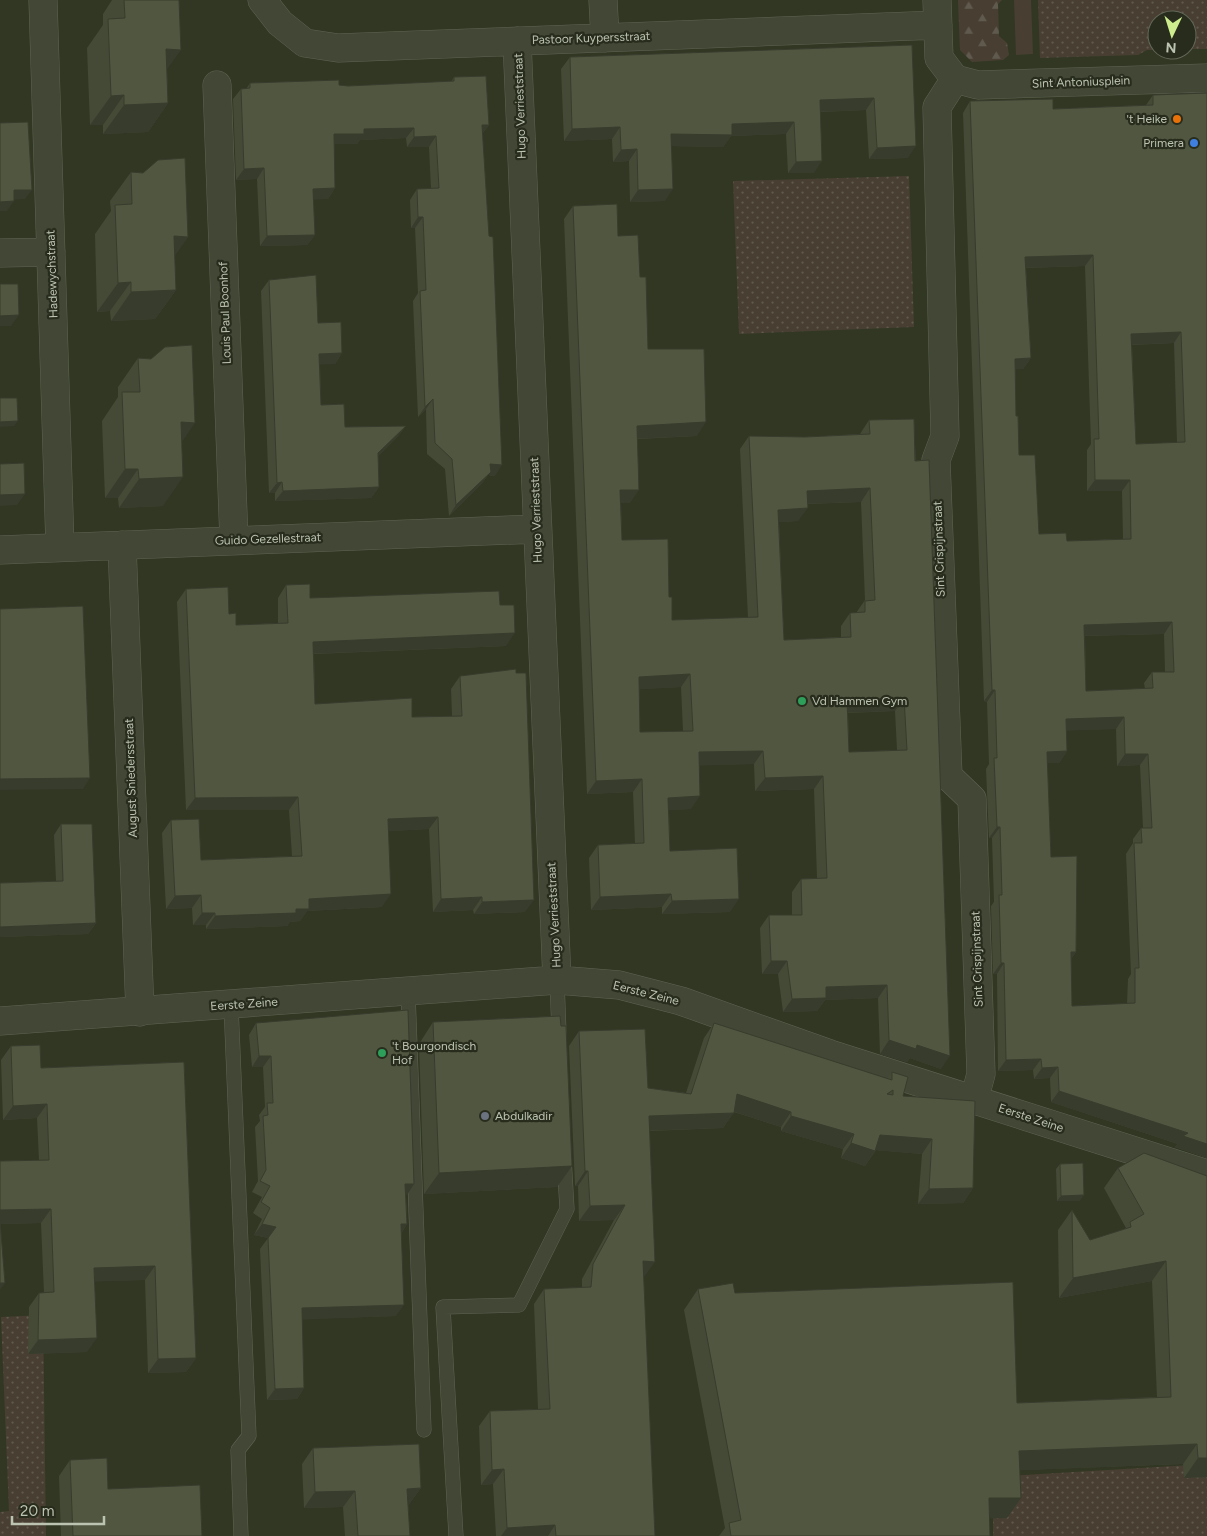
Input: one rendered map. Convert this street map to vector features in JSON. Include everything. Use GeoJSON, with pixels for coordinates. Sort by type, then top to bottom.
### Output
{"type":"FeatureCollection","features":[{"type":"Feature","properties":{"kind":"street","name":"Hadewychstraat"},"geometry":{"type":"LineString","coordinates":[[43,0],[60,547]]}},
{"type":"Feature","properties":{"kind":"street","name":"Pastoor Kuypersstraat"},"geometry":{"type":"LineString","coordinates":[[262,0],[280,23],[305,43],[338,48],[605,38],[938,12]]}},
{"type":"Feature","properties":{"kind":"street"},"geometry":{"type":"LineString","coordinates":[[603,0],[605,38]]}},
{"type":"Feature","properties":{"kind":"street"},"geometry":{"type":"LineString","coordinates":[[938,12],[939,58],[955,79]]}},
{"type":"Feature","properties":{"kind":"street","name":"Hugo Verrieststraat"},"geometry":{"type":"LineString","coordinates":[[517,41],[557,980]]}},
{"type":"Feature","properties":{"kind":"street","name":"Sint Antoniusplein"},"geometry":{"type":"LineString","coordinates":[[955,79],[978,85],[1207,78]]}},
{"type":"Feature","properties":{"kind":"street","name":"Sint Crispijnstraat"},"geometry":{"type":"LineString","coordinates":[[955,79],[937,107],[946,436],[936,460],[948,776],[972,800],[982,1074],[974,1100]]}},
{"type":"Feature","properties":{"kind":"street","name":"Louis Paul Boonhof"},"geometry":{"type":"LineString","coordinates":[[217,85],[234,541]]}},
{"type":"Feature","properties":{"kind":"street"},"geometry":{"type":"LineString","coordinates":[[0,253],[51,252]]}},
{"type":"Feature","properties":{"kind":"street","name":"Guido Gezellestraat"},"geometry":{"type":"LineString","coordinates":[[0,550],[537,529]]}},
{"type":"Feature","properties":{"kind":"street","name":"August Sniedersstraat"},"geometry":{"type":"LineString","coordinates":[[122,545],[140,1012]]}},
{"type":"Feature","properties":{"kind":"street","name":"Eerste Zeine"},"geometry":{"type":"LineString","coordinates":[[0,1021],[557,980],[619,985],[681,1001],[830,1054],[1207,1174]]}},
{"type":"Feature","properties":{"kind":"lane"},"geometry":{"type":"LineString","coordinates":[[557,980],[560,1050]]}},
{"type":"Feature","properties":{"kind":"lane"},"geometry":{"type":"LineString","coordinates":[[408,992],[424,1430]]}},
{"type":"Feature","properties":{"kind":"lane"},"geometry":{"type":"LineString","coordinates":[[231,1005],[249,1436],[238,1450],[241,1536]]}},
{"type":"Feature","properties":{"kind":"lane"},"geometry":{"type":"LineString","coordinates":[[456,1536],[443,1307],[519,1305],[567,1209],[564,1139]]}},
{"type":"Feature","properties":{"kind":"green space"},"geometry":{"type":"Polygon","coordinates":[[[958,0],[1002,0],[998,4],[999,36],[1007,43],[1009,55],[1003,60],[972,62],[960,50],[958,0]]]}},
{"type":"Feature","properties":{"kind":"green space"},"geometry":{"type":"Polygon","coordinates":[[[1014,0],[1031,0],[1033,54],[1016,55],[1014,0]]]}},
{"type":"Feature","properties":{"kind":"green space"},"geometry":{"type":"Polygon","coordinates":[[[1038,0],[1207,0],[1207,49],[1197,49],[1197,10],[1147,10],[1147,50],[1138,55],[1040,58],[1038,0]]]}},
{"type":"Feature","properties":{"kind":"green space"},"geometry":{"type":"Polygon","coordinates":[[[909,176],[914,327],[739,334],[733,181],[909,176]]]}},
{"type":"Feature","properties":{"kind":"green space"},"geometry":{"type":"Polygon","coordinates":[[[43,1315],[46,1536],[0,1536],[0,1512],[9,1511],[1,1317],[43,1315]]]}},
{"type":"Feature","properties":{"kind":"green space"},"geometry":{"type":"Polygon","coordinates":[[[1207,1464],[1207,1536],[993,1536],[993,1477],[1207,1464]]]}},
{"type":"Feature","properties":{"kind":"building"},"geometry":{"type":"Polygon","coordinates":[[[124,0],[179,0],[181,50],[166,49],[168,103],[124,105],[124,95],[111,96],[108,19],[125,18],[124,0]]]}},
{"type":"Feature","properties":{"kind":"building"},"geometry":{"type":"Polygon","coordinates":[[[912,45],[916,146],[877,148],[874,98],[820,100],[822,161],[796,162],[794,122],[732,124],[732,135],[671,134],[673,189],[638,190],[637,149],[621,150],[620,127],[572,129],[570,57],[912,45]]]}},
{"type":"Feature","properties":{"kind":"building"},"geometry":{"type":"Polygon","coordinates":[[[486,76],[489,125],[482,125],[489,236],[493,237],[502,465],[490,464],[491,472],[456,505],[452,459],[435,443],[433,399],[425,407],[420,291],[426,290],[423,217],[418,217],[417,189],[439,188],[436,136],[414,137],[414,128],[364,129],[364,134],[334,134],[335,188],[313,189],[315,235],[267,236],[264,168],[244,169],[241,89],[250,88],[250,83],[339,80],[339,85],[348,86],[454,81],[454,77],[486,76]]]}},
{"type":"Feature","properties":{"kind":"building"},"geometry":{"type":"Polygon","coordinates":[[[1207,93],[1207,1144],[1183,1136],[1188,1133],[1059,1091],[1058,1067],[1042,1068],[1041,1059],[1006,1060],[1004,963],[1001,963],[1000,827],[997,827],[994,758],[997,758],[995,690],[992,690],[970,101],[1053,99],[1053,109],[1153,105],[1153,95],[1207,93]],[[1093,255],[1025,257],[1031,358],[1015,359],[1016,416],[1018,416],[1019,455],[1035,455],[1039,534],[1066,533],[1067,541],[1131,539],[1130,480],[1095,480],[1094,439],[1099,439],[1093,255]],[[1181,332],[1131,334],[1136,444],[1185,442],[1181,332]],[[1172,622],[1084,625],[1086,691],[1153,688],[1152,672],[1174,672],[1172,622]],[[1124,717],[1066,719],[1067,751],[1047,752],[1051,857],[1077,856],[1076,952],[1071,952],[1072,1006],[1135,1003],[1135,968],[1139,968],[1134,843],[1142,843],[1141,828],[1152,828],[1148,754],[1125,754],[1124,717]]]}},
{"type":"Feature","properties":{"kind":"building"},"geometry":{"type":"Polygon","coordinates":[[[28,122],[32,190],[14,190],[14,201],[0,202],[0,123],[28,122]]]}},
{"type":"Feature","properties":{"kind":"building"},"geometry":{"type":"Polygon","coordinates":[[[185,158],[188,237],[174,236],[176,290],[131,292],[131,282],[118,283],[115,205],[132,204],[131,172],[143,173],[158,160],[185,158]]]}},
{"type":"Feature","properties":{"kind":"building"},"geometry":{"type":"Polygon","coordinates":[[[617,204],[618,236],[638,235],[640,277],[646,277],[648,349],[704,349],[706,422],[637,426],[639,490],[620,490],[622,540],[668,539],[669,597],[672,597],[672,620],[758,617],[749,436],[805,437],[870,434],[869,420],[914,419],[915,461],[929,460],[950,1056],[917,1045],[916,1049],[889,1040],[887,985],[826,987],[826,998],[792,999],[787,961],[771,961],[769,915],[802,915],[801,879],[827,878],[823,776],[765,778],[763,751],[699,752],[700,796],[668,798],[670,851],[737,848],[739,899],[672,901],[671,894],[600,897],[598,845],[644,843],[642,779],[596,781],[573,206],[617,204]],[[870,488],[807,491],[808,508],[778,510],[784,640],[851,637],[850,613],[865,612],[865,601],[875,600],[870,488]],[[690,674],[639,677],[640,732],[693,731],[690,674]],[[904,698],[847,700],[849,752],[907,750],[904,698]]]}},
{"type":"Feature","properties":{"kind":"building"},"geometry":{"type":"Polygon","coordinates":[[[316,275],[318,323],[341,322],[342,353],[319,354],[321,405],[344,404],[345,427],[406,426],[378,453],[379,487],[283,491],[282,482],[277,483],[269,280],[316,275]]]}},
{"type":"Feature","properties":{"kind":"building"},"geometry":{"type":"Polygon","coordinates":[[[0,284],[18,284],[19,315],[0,316],[0,284]]]}},
{"type":"Feature","properties":{"kind":"building"},"geometry":{"type":"Polygon","coordinates":[[[192,345],[195,423],[181,422],[183,477],[139,479],[138,469],[125,469],[122,392],[140,392],[138,358],[151,359],[165,347],[192,345]]]}},
{"type":"Feature","properties":{"kind":"building"},"geometry":{"type":"Polygon","coordinates":[[[0,398],[17,398],[18,421],[0,422],[0,398]]]}},
{"type":"Feature","properties":{"kind":"building"},"geometry":{"type":"Polygon","coordinates":[[[24,463],[25,494],[0,495],[0,464],[24,463]]]}},
{"type":"Feature","properties":{"kind":"building"},"geometry":{"type":"Polygon","coordinates":[[[310,584],[310,598],[499,591],[500,605],[514,605],[515,633],[313,642],[315,704],[412,698],[412,717],[462,716],[460,676],[516,669],[516,673],[526,673],[534,900],[482,902],[482,897],[441,899],[438,817],[388,819],[391,894],[309,899],[309,909],[296,909],[296,913],[215,916],[215,913],[202,913],[201,895],[175,896],[171,820],[199,819],[201,860],[302,856],[298,797],[195,798],[186,589],[228,587],[229,614],[236,613],[236,625],[288,623],[286,585],[310,584]]]}},
{"type":"Feature","properties":{"kind":"building"},"geometry":{"type":"Polygon","coordinates":[[[83,606],[90,778],[0,779],[0,609],[83,606]]]}},
{"type":"Feature","properties":{"kind":"building"},"geometry":{"type":"Polygon","coordinates":[[[61,824],[92,824],[96,923],[0,927],[0,883],[63,881],[61,824]]]}},
{"type":"Feature","properties":{"kind":"building"},"geometry":{"type":"Polygon","coordinates":[[[408,1010],[414,1184],[405,1184],[407,1224],[401,1224],[404,1305],[302,1308],[304,1388],[275,1389],[268,1238],[276,1227],[262,1224],[270,1208],[261,1202],[270,1186],[260,1181],[266,1170],[263,1116],[268,1115],[267,1103],[273,1103],[271,1056],[259,1056],[256,1023],[408,1010]]]}},
{"type":"Feature","properties":{"kind":"building","name":"Abdulkadir"},"geometry":{"type":"Polygon","coordinates":[[[560,1016],[561,1026],[566,1026],[572,1166],[439,1173],[433,1022],[560,1016]]]}},
{"type":"Feature","properties":{"kind":"building"},"geometry":{"type":"Polygon","coordinates":[[[714,1023],[892,1080],[892,1072],[908,1077],[903,1096],[975,1101],[973,1188],[929,1189],[932,1139],[880,1135],[875,1151],[851,1143],[854,1134],[791,1116],[791,1112],[737,1094],[734,1113],[649,1116],[655,1262],[643,1261],[655,1536],[556,1536],[555,1525],[507,1528],[504,1469],[492,1470],[490,1411],[550,1409],[544,1289],[591,1287],[593,1264],[625,1205],[590,1206],[588,1171],[585,1171],[579,1031],[645,1029],[648,1088],[691,1094],[714,1023]]]}},
{"type":"Feature","properties":{"kind":"building"},"geometry":{"type":"Polygon","coordinates":[[[40,1045],[41,1068],[184,1062],[196,1358],[158,1359],[155,1266],[94,1268],[97,1338],[38,1340],[39,1293],[54,1292],[51,1209],[0,1210],[0,1161],[49,1160],[47,1104],[13,1106],[11,1046],[40,1045]]]}},
{"type":"Feature","properties":{"kind":"building"},"geometry":{"type":"Polygon","coordinates":[[[1144,1153],[1207,1176],[1207,1458],[1198,1458],[1197,1444],[1019,1451],[1021,1498],[989,1498],[990,1536],[731,1536],[729,1523],[741,1520],[698,1289],[733,1283],[735,1293],[1013,1282],[1017,1403],[1171,1397],[1166,1261],[1073,1278],[1072,1210],[1090,1240],[1131,1227],[1130,1222],[1144,1214],[1118,1168],[1144,1153]]]}},
{"type":"Feature","properties":{"kind":"building"},"geometry":{"type":"Polygon","coordinates":[[[1083,1163],[1084,1195],[1061,1196],[1060,1164],[1083,1163]]]}},
{"type":"Feature","properties":{"kind":"building"},"geometry":{"type":"Polygon","coordinates":[[[0,1220],[5,1283],[0,1283],[0,1220]]]}},
{"type":"Feature","properties":{"kind":"building"},"geometry":{"type":"Polygon","coordinates":[[[419,1444],[421,1488],[407,1489],[410,1536],[358,1536],[355,1491],[315,1492],[313,1448],[419,1444]]]}},
{"type":"Feature","properties":{"kind":"building"},"geometry":{"type":"Polygon","coordinates":[[[107,1458],[108,1489],[200,1485],[202,1536],[73,1536],[70,1460],[107,1458]]]}},
{"type":"Feature","properties":{"kind":"place","name":"'t Heike"},"geometry":{"type":"Point","coordinates":[1177,119]}},
{"type":"Feature","properties":{"kind":"place","name":"Primera"},"geometry":{"type":"Point","coordinates":[1194,143]}},
{"type":"Feature","properties":{"kind":"place","name":"Vd Hammen Gym"},"geometry":{"type":"Point","coordinates":[802,701]}},
{"type":"Feature","properties":{"kind":"place","name":"'t Bourgondisch Hof"},"geometry":{"type":"Point","coordinates":[382,1053]}},
{"type":"Feature","properties":{"kind":"place","name":"Abdulkadir"},"geometry":{"type":"Point","coordinates":[485,1116]}}]}
